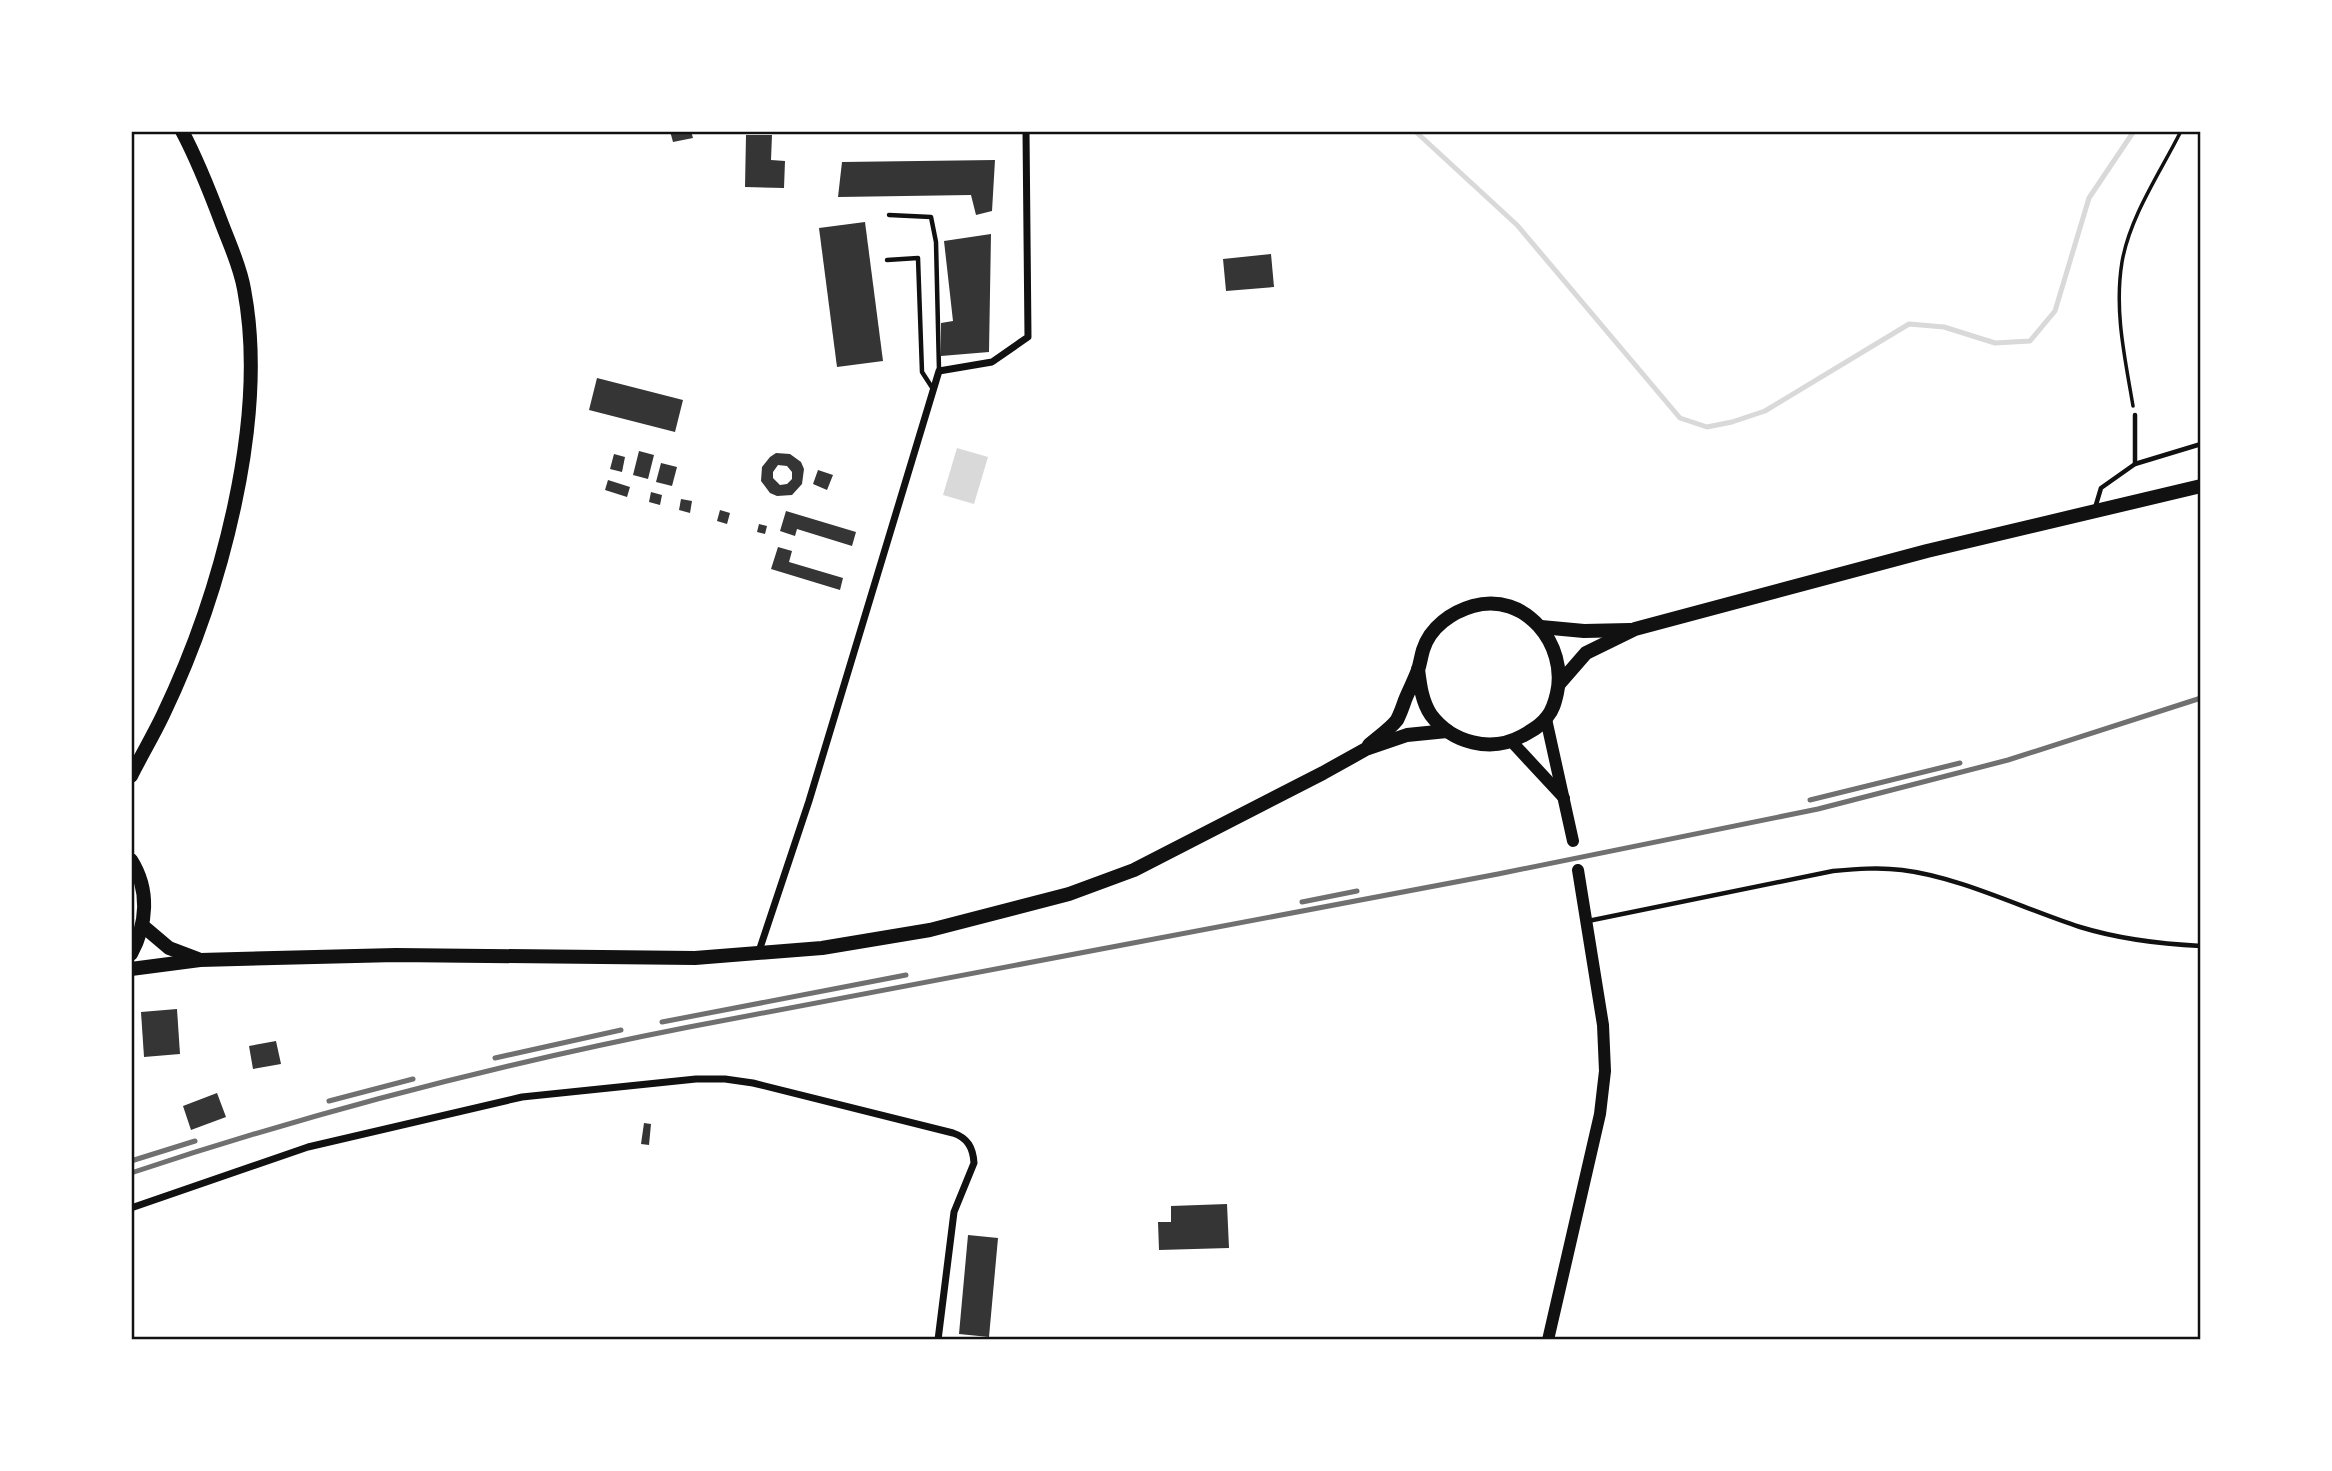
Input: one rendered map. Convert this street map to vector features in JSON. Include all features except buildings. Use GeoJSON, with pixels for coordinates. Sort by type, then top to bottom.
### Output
{"type":"FeatureCollection","features":[{"type":"Feature","properties":{"kind":"main road"},"geometry":{"type":"LineString","coordinates":[[131,776],[163,715],[207,603],[228,530],[251,396],[251,353],[244,286],[197,159],[182,131]]}},
{"type":"Feature","properties":{"kind":"main road"},"geometry":{"type":"LineString","coordinates":[[1559,684],[1586,653],[1635,629],[1927,551],[2201,486]]}},
{"type":"Feature","properties":{"kind":"main road"},"geometry":{"type":"LineString","coordinates":[[1366,749],[1397,719],[1418,670],[1424,647],[1436,627],[1455,612],[1477,605],[1500,605],[1522,612],[1541,627],[1552,644],[1558,660],[1559,684],[1552,709],[1546,719],[1512,741],[1490,745],[1467,742],[1447,731],[1430,714],[1421,693],[1418,670]]}},
{"type":"Feature","properties":{"kind":"main road"},"geometry":{"type":"LineString","coordinates":[[1541,627],[1584,631],[1635,629]]}},
{"type":"Feature","properties":{"kind":"main road"},"geometry":{"type":"LineString","coordinates":[[131,969],[200,960],[396,956],[695,958],[822,948],[930,930],[1069,894],[1134,870],[1168,855],[1366,749],[1407,735],[1447,731]]}},
{"type":"Feature","properties":{"kind":"main road"},"geometry":{"type":"LineString","coordinates":[[131,860],[145,899],[143,926],[131,954]]}},
{"type":"Feature","properties":{"kind":"main road"},"geometry":{"type":"LineString","coordinates":[[143,926],[169,948],[200,960]]}},
{"type":"Feature","properties":{"kind":"street"},"geometry":{"type":"LineString","coordinates":[[758,954],[809,801],[939,371],[992,362],[1028,337],[1026,131]]}},
{"type":"Feature","properties":{"kind":"street"},"geometry":{"type":"LineString","coordinates":[[1546,719],[1573,841]]}},
{"type":"Feature","properties":{"kind":"street"},"geometry":{"type":"LineString","coordinates":[[1512,741],[1565,798]]}},
{"type":"Feature","properties":{"kind":"street"},"geometry":{"type":"LineString","coordinates":[[1548,1340],[1600,1114],[1605,1072],[1603,1024],[1578,870]]}},
{"type":"Feature","properties":{"kind":"street"},"geometry":{"type":"LineString","coordinates":[[131,1208],[308,1147],[522,1097],[696,1079],[739,1080],[953,1133],[967,1140],[974,1163],[954,1212],[937,1340]]}},
{"type":"Feature","properties":{"kind":"lane"},"geometry":{"type":"LineString","coordinates":[[889,215],[931,217],[936,242],[939,371]]}},
{"type":"Feature","properties":{"kind":"lane"},"geometry":{"type":"LineString","coordinates":[[887,260],[918,258],[922,372],[934,390]]}},
{"type":"Feature","properties":{"kind":"lane"},"geometry":{"type":"LineString","coordinates":[[2135,415],[2135,464]]}},
{"type":"Feature","properties":{"kind":"lane"},"geometry":{"type":"LineString","coordinates":[[2094,512],[2101,488],[2135,464],[2201,444]]}},
{"type":"Feature","properties":{"kind":"lane"},"geometry":{"type":"LineString","coordinates":[[1588,922],[1833,871],[1868,868],[1903,870],[1936,877],[2081,927],[2129,939],[2201,946]]}},
{"type":"Feature","properties":{"kind":"path"},"geometry":{"type":"LineString","coordinates":[[2135,415],[2119,321],[2122,261],[2139,213],[2181,131]]}},
{"type":"Feature","properties":{"kind":"shaded area"},"geometry":{"type":"Polygon","coordinates":[[[957,448],[988,457],[974,504],[943,495],[957,448]]]}},
{"type":"Feature","properties":{"kind":"waterway"},"geometry":{"type":"LineString","coordinates":[[1415,131],[1517,225],[1680,418],[1707,427],[1765,411],[1909,324],[1944,327],[1995,343],[2030,341],[2055,311],[2089,198],[2134,131]]}},
{"type":"Feature","properties":{"kind":"railway"},"geometry":{"type":"LineString","coordinates":[[131,1173],[408,1091],[618,1041],[1498,874],[1818,809],[2008,760],[2201,698]]}},
{"type":"Feature","properties":{"kind":"railway"},"geometry":{"type":"LineString","coordinates":[[1810,800],[1960,763]]}},
{"type":"Feature","properties":{"kind":"railway"},"geometry":{"type":"LineString","coordinates":[[1302,902],[1357,891]]}},
{"type":"Feature","properties":{"kind":"railway"},"geometry":{"type":"LineString","coordinates":[[662,1022],[906,975]]}},
{"type":"Feature","properties":{"kind":"railway"},"geometry":{"type":"LineString","coordinates":[[495,1058],[621,1030]]}},
{"type":"Feature","properties":{"kind":"railway"},"geometry":{"type":"LineString","coordinates":[[329,1101],[413,1079]]}},
{"type":"Feature","properties":{"kind":"railway"},"geometry":{"type":"LineString","coordinates":[[131,1161],[195,1141]]}}]}
